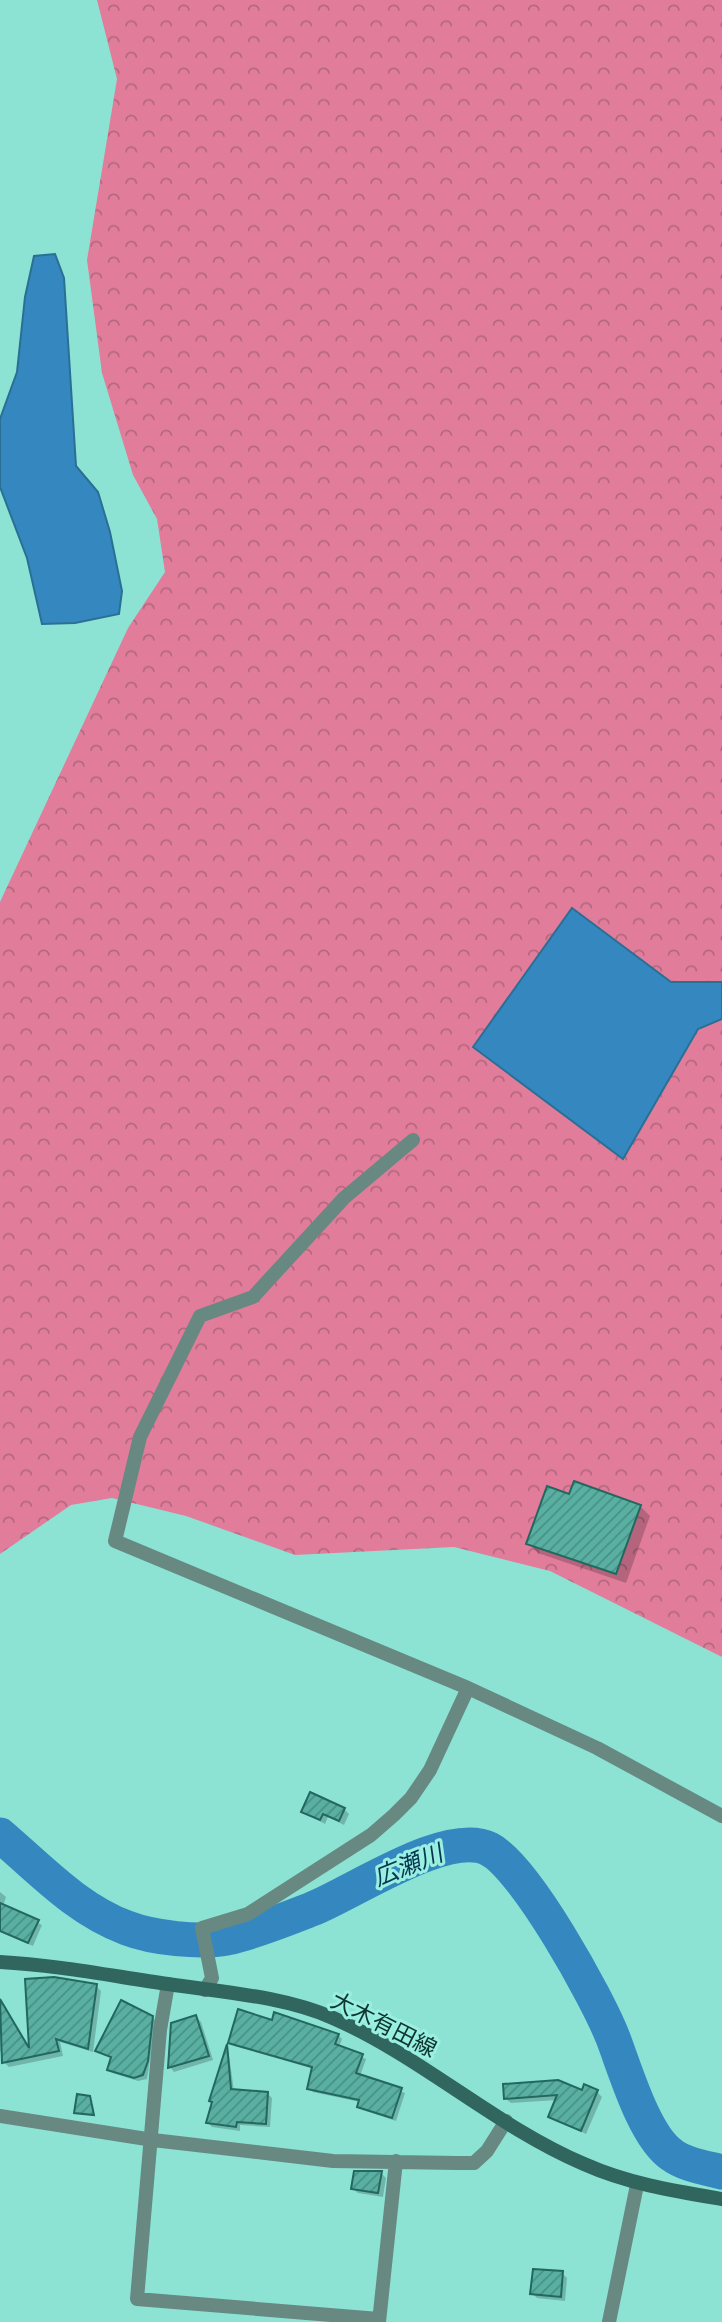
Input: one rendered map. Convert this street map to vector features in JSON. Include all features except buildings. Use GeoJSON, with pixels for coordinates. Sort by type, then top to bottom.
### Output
{"type":"FeatureCollection","features":[{"type":"Feature","properties":{"kind":"main road","name":"大木有田線"},"geometry":{"type":"LineString","coordinates":[[0,1962],[168,1984],[209,1984],[331,2017],[392,2049],[506,2121],[582,2163],[637,2185],[722,2199]]}},
{"type":"Feature","properties":{"kind":"street"},"geometry":{"type":"LineString","coordinates":[[413,1140],[344,1198],[253,1297],[200,1316],[141,1437],[115,1541],[468,1688],[597,1748],[722,1816]]}},
{"type":"Feature","properties":{"kind":"street"},"geometry":{"type":"LineString","coordinates":[[209,1984],[202,1928],[248,1914],[371,1835],[394,1815],[411,1798],[430,1770],[468,1688]]}},
{"type":"Feature","properties":{"kind":"street"},"geometry":{"type":"LineString","coordinates":[[168,1984],[160,2030],[153,2140],[137,2299],[379,2320],[396,2161]]}},
{"type":"Feature","properties":{"kind":"street"},"geometry":{"type":"LineString","coordinates":[[0,2116],[153,2140],[333,2161],[474,2163],[487,2151],[506,2121]]}},
{"type":"Feature","properties":{"kind":"street"},"geometry":{"type":"LineString","coordinates":[[609,2322],[637,2185]]}},
{"type":"Feature","properties":{"kind":"green space"},"geometry":{"type":"Polygon","coordinates":[[[97,0],[722,0],[722,1657],[550,1571],[454,1547],[295,1555],[186,1516],[112,1498],[71,1505],[0,1554],[0,902],[128,628],[165,572],[157,519],[133,475],[102,373],[87,260],[117,79],[97,0]]]}},
{"type":"Feature","properties":{"kind":"water"},"geometry":{"type":"Polygon","coordinates":[[[55,254],[64,278],[76,466],[98,492],[110,532],[122,591],[119,614],[75,623],[42,624],[27,558],[0,487],[0,419],[17,372],[25,297],[34,256],[55,254]]]}},
{"type":"Feature","properties":{"kind":"water"},"geometry":{"type":"Polygon","coordinates":[[[572,908],[671,982],[722,982],[722,1019],[698,1029],[623,1159],[473,1047],[572,908]]]}},
{"type":"Feature","properties":{"kind":"waterway","name":"広瀬川"},"geometry":{"type":"LineString","coordinates":[[0,1835],[59,1887],[109,1920],[150,1934],[190,1940],[227,1938],[270,1925],[330,1901],[400,1865],[449,1847],[471,1845],[489,1849],[521,1880],[576,1965],[605,2019],[644,2118],[662,2146],[683,2161],[722,2172]]}}]}
